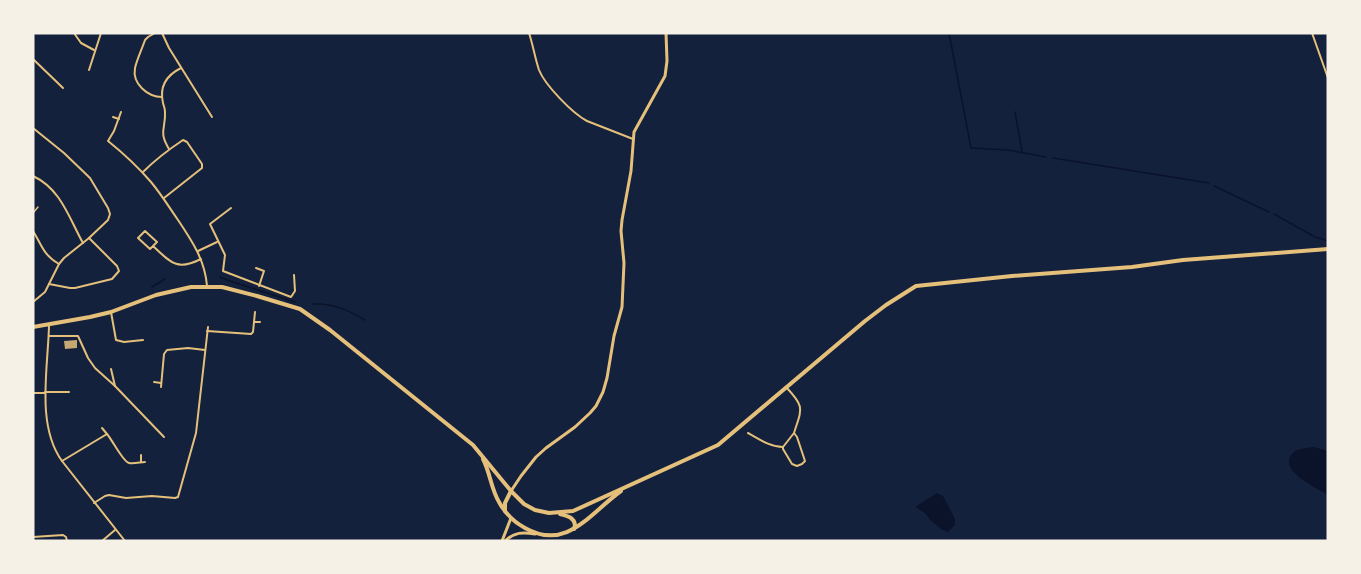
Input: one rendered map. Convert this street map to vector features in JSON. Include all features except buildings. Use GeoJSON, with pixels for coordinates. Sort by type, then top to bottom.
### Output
{"type":"FeatureCollection","features":[{"type":"Feature","properties":{"kind":"main road"},"geometry":{"type":"LineString","coordinates":[[553,513],[573,511],[718,445],[872,315],[916,286],[1132,267],[1183,260],[1328,249]]}},
{"type":"Feature","properties":{"kind":"main road"},"geometry":{"type":"LineString","coordinates":[[33,327],[75,321],[111,312],[176,289],[207,286],[238,290],[300,309],[329,329],[473,445],[524,504],[535,510],[568,516],[573,519],[574,529]]}},
{"type":"Feature","properties":{"kind":"main road"},"geometry":{"type":"LineString","coordinates":[[480,453],[497,498],[505,512],[522,527],[537,534],[550,536],[574,529],[629,486]]}},
{"type":"Feature","properties":{"kind":"main road"},"geometry":{"type":"LineString","coordinates":[[505,512],[505,503],[511,491]]}},
{"type":"Feature","properties":{"kind":"main road"},"geometry":{"type":"LineString","coordinates":[[505,503],[515,496]]}},
{"type":"Feature","properties":{"kind":"street"},"geometry":{"type":"LineString","coordinates":[[74,33],[81,43],[95,51]]}},
{"type":"Feature","properties":{"kind":"street"},"geometry":{"type":"LineString","coordinates":[[89,70],[101,33]]}},
{"type":"Feature","properties":{"kind":"street"},"geometry":{"type":"LineString","coordinates":[[155,33],[145,40],[135,72],[147,94],[162,97]]}},
{"type":"Feature","properties":{"kind":"street"},"geometry":{"type":"LineString","coordinates":[[162,33],[212,117]]}},
{"type":"Feature","properties":{"kind":"street"},"geometry":{"type":"LineString","coordinates":[[530,33],[542,76],[569,107],[587,121],[633,139]]}},
{"type":"Feature","properties":{"kind":"street"},"geometry":{"type":"LineString","coordinates":[[511,491],[536,457],[584,420],[596,406],[603,392],[622,307],[624,262],[621,231],[631,171],[633,139],[636,126],[664,76],[667,61],[666,33]]}},
{"type":"Feature","properties":{"kind":"street"},"geometry":{"type":"LineString","coordinates":[[1312,33],[1328,78]]}},
{"type":"Feature","properties":{"kind":"street"},"geometry":{"type":"LineString","coordinates":[[33,59],[63,88]]}},
{"type":"Feature","properties":{"kind":"street"},"geometry":{"type":"LineString","coordinates":[[169,149],[163,134],[165,110],[162,88],[165,81],[181,68]]}},
{"type":"Feature","properties":{"kind":"street"},"geometry":{"type":"LineString","coordinates":[[121,112],[108,141],[142,172],[164,198],[202,259],[207,286]]}},
{"type":"Feature","properties":{"kind":"street"},"geometry":{"type":"LineString","coordinates":[[113,117],[118,119]]}},
{"type":"Feature","properties":{"kind":"street"},"geometry":{"type":"LineString","coordinates":[[33,128],[86,174],[110,214],[108,220],[64,258],[43,295],[33,302]]}},
{"type":"Feature","properties":{"kind":"street"},"geometry":{"type":"LineString","coordinates":[[142,172],[169,149],[183,140],[187,142],[202,164],[202,168],[164,198]]}},
{"type":"Feature","properties":{"kind":"street"},"geometry":{"type":"LineString","coordinates":[[33,176],[46,184],[61,200],[83,243]]}},
{"type":"Feature","properties":{"kind":"street"},"geometry":{"type":"LineString","coordinates":[[231,208],[210,224],[225,255],[223,271],[291,297],[295,291],[294,275]]}},
{"type":"Feature","properties":{"kind":"street"},"geometry":{"type":"LineString","coordinates":[[33,231],[40,246],[52,260],[59,264]]}},
{"type":"Feature","properties":{"kind":"street"},"geometry":{"type":"LineString","coordinates":[[145,231],[157,242],[153,246],[150,249],[138,238],[145,231]]}},
{"type":"Feature","properties":{"kind":"street"},"geometry":{"type":"LineString","coordinates":[[49,284],[75,288],[115,277],[119,272],[117,266],[89,238]]}},
{"type":"Feature","properties":{"kind":"street"},"geometry":{"type":"LineString","coordinates":[[198,251],[218,241]]}},
{"type":"Feature","properties":{"kind":"street"},"geometry":{"type":"LineString","coordinates":[[153,246],[174,264],[187,265],[202,259]]}},
{"type":"Feature","properties":{"kind":"street"},"geometry":{"type":"LineString","coordinates":[[256,267],[264,272],[259,285]]}},
{"type":"Feature","properties":{"kind":"street"},"geometry":{"type":"LineString","coordinates":[[111,312],[117,340],[124,342],[143,340]]}},
{"type":"Feature","properties":{"kind":"street"},"geometry":{"type":"LineString","coordinates":[[94,503],[109,495],[126,498],[178,497],[196,433],[208,329],[251,334],[255,312]]}},
{"type":"Feature","properties":{"kind":"street"},"geometry":{"type":"LineString","coordinates":[[254,322],[260,322]]}},
{"type":"Feature","properties":{"kind":"street"},"geometry":{"type":"LineString","coordinates":[[49,325],[45,392],[51,438],[58,456],[125,541]]}},
{"type":"Feature","properties":{"kind":"street"},"geometry":{"type":"LineString","coordinates":[[49,336],[78,336],[91,363],[99,373],[115,386],[164,437]]}},
{"type":"Feature","properties":{"kind":"street"},"geometry":{"type":"LineString","coordinates":[[154,382],[161,385],[164,354],[167,350],[188,348],[205,350]]}},
{"type":"Feature","properties":{"kind":"street"},"geometry":{"type":"LineString","coordinates":[[111,369],[115,386]]}},
{"type":"Feature","properties":{"kind":"street"},"geometry":{"type":"LineString","coordinates":[[783,447],[794,433],[801,409],[800,401],[786,387]]}},
{"type":"Feature","properties":{"kind":"street"},"geometry":{"type":"LineString","coordinates":[[33,393],[69,392]]}},
{"type":"Feature","properties":{"kind":"street"},"geometry":{"type":"LineString","coordinates":[[102,428],[125,461],[143,462],[141,455]]}},
{"type":"Feature","properties":{"kind":"street"},"geometry":{"type":"LineString","coordinates":[[748,433],[775,447],[783,447]]}},
{"type":"Feature","properties":{"kind":"street"},"geometry":{"type":"LineString","coordinates":[[783,447],[792,464],[797,466],[805,461],[794,433]]}},
{"type":"Feature","properties":{"kind":"street"},"geometry":{"type":"LineString","coordinates":[[62,461],[107,434]]}},
{"type":"Feature","properties":{"kind":"street"},"geometry":{"type":"LineString","coordinates":[[515,496],[517,482]]}},
{"type":"Feature","properties":{"kind":"street"},"geometry":{"type":"LineString","coordinates":[[503,541],[511,518]]}},
{"type":"Feature","properties":{"kind":"street"},"geometry":{"type":"LineString","coordinates":[[102,541],[116,530]]}},
{"type":"Feature","properties":{"kind":"street"},"geometry":{"type":"LineString","coordinates":[[503,541],[517,533],[537,534]]}},
{"type":"Feature","properties":{"kind":"street"},"geometry":{"type":"LineString","coordinates":[[33,537],[63,535],[67,541]]}},
{"type":"Feature","properties":{"kind":"lane"},"geometry":{"type":"LineString","coordinates":[[33,213],[38,207]]}},
{"type":"Feature","properties":{"kind":"water"},"geometry":{"type":"Polygon","coordinates":[[[1314,447],[1328,451],[1328,497],[1299,477],[1290,466],[1289,460],[1294,452],[1314,447]]]}},
{"type":"Feature","properties":{"kind":"water"},"geometry":{"type":"Polygon","coordinates":[[[937,493],[943,496],[955,519],[955,525],[948,532],[941,529],[925,513],[915,507],[937,493]]]}},
{"type":"Feature","properties":{"kind":"waterway"},"geometry":{"type":"LineString","coordinates":[[949,33],[971,148],[1008,150],[1046,157]]}},
{"type":"Feature","properties":{"kind":"waterway"},"geometry":{"type":"LineString","coordinates":[[1015,112],[1022,152]]}},
{"type":"Feature","properties":{"kind":"waterway"},"geometry":{"type":"LineString","coordinates":[[1053,158],[1209,183]]}},
{"type":"Feature","properties":{"kind":"waterway"},"geometry":{"type":"LineString","coordinates":[[1214,186],[1269,212]]}},
{"type":"Feature","properties":{"kind":"waterway"},"geometry":{"type":"LineString","coordinates":[[1274,214],[1315,237],[1328,241]]}},
{"type":"Feature","properties":{"kind":"waterway"},"geometry":{"type":"LineString","coordinates":[[220,277],[295,302]]}},
{"type":"Feature","properties":{"kind":"waterway"},"geometry":{"type":"LineString","coordinates":[[152,287],[165,279]]}},
{"type":"Feature","properties":{"kind":"waterway"},"geometry":{"type":"LineString","coordinates":[[313,304],[340,308],[365,320]]}}]}
